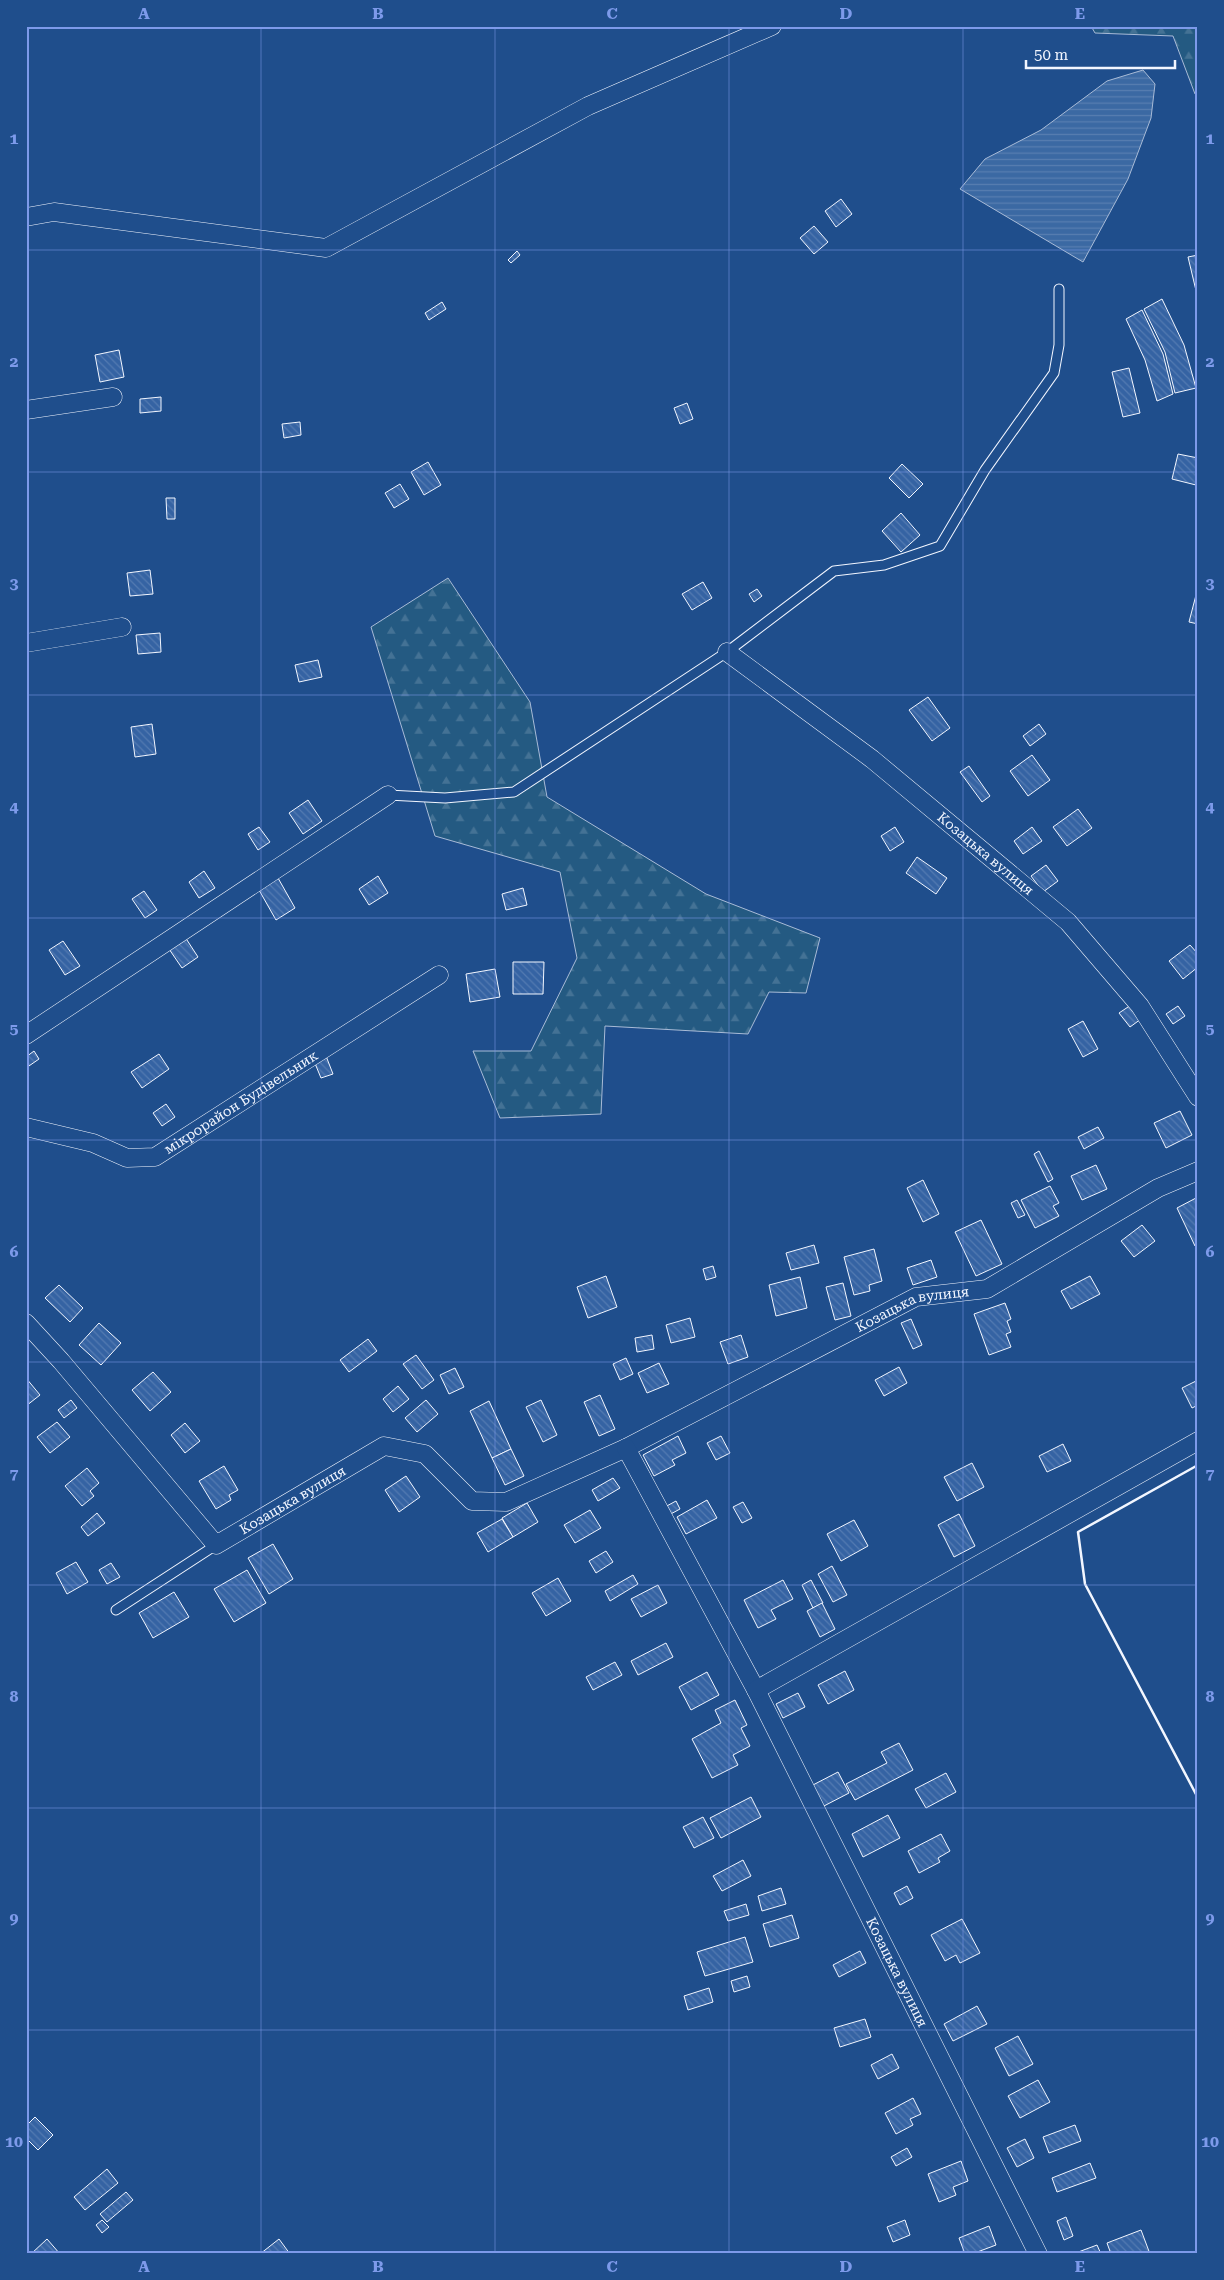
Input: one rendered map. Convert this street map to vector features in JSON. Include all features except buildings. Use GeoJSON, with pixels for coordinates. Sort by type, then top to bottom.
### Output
{"type":"FeatureCollection","features":[{"type":"Feature","properties":{"kind":"street"},"geometry":{"type":"LineString","coordinates":[[26,217],[54,212],[326,248],[588,106],[772,26]]}},
{"type":"Feature","properties":{"kind":"street"},"geometry":{"type":"LineString","coordinates":[[26,410],[114,397]]}},
{"type":"Feature","properties":{"kind":"street"},"geometry":{"type":"LineString","coordinates":[[26,643],[122,627]]}},
{"type":"Feature","properties":{"kind":"street","name":"Козацька вулиця"},"geometry":{"type":"LineString","coordinates":[[728,652],[872,759],[1068,922],[1140,1006],[1198,1097]]}},
{"type":"Feature","properties":{"kind":"street"},"geometry":{"type":"LineString","coordinates":[[26,1035],[388,795]]}},
{"type":"Feature","properties":{"kind":"street","name":"мікрорайон Будівельник"},"geometry":{"type":"LineString","coordinates":[[26,1127],[94,1143],[127,1158],[154,1157],[439,975]]}},
{"type":"Feature","properties":{"kind":"street","name":"Козацька вулиця"},"geometry":{"type":"LineString","coordinates":[[216,1545],[384,1446],[425,1454],[472,1501],[506,1502],[626,1448],[916,1297],[987,1289],[1158,1188],[1198,1171]]}},
{"type":"Feature","properties":{"kind":"street"},"geometry":{"type":"LineString","coordinates":[[26,1323],[61,1361],[216,1545]]}},
{"type":"Feature","properties":{"kind":"street"},"geometry":{"type":"LineString","coordinates":[[756,1690],[1198,1441]]}},
{"type":"Feature","properties":{"kind":"street","name":"Козацька вулиця"},"geometry":{"type":"LineString","coordinates":[[626,1448],[756,1690],[1038,2254]]}},
{"type":"Feature","properties":{"kind":"lane"},"geometry":{"type":"LineString","coordinates":[[388,795],[445,798],[514,792],[728,652],[834,571],[884,566],[940,546],[985,470],[1054,373],[1059,345],[1059,290]]}},
{"type":"Feature","properties":{"kind":"lane"},"geometry":{"type":"LineString","coordinates":[[116,1610],[216,1545]]}},
{"type":"Feature","properties":{"kind":"green space"},"geometry":{"type":"Polygon","coordinates":[[[1091,26],[1198,26],[1198,96],[1195,94],[1173,36],[1095,33],[1091,26]]]}},
{"type":"Feature","properties":{"kind":"green space"},"geometry":{"type":"Polygon","coordinates":[[[448,578],[530,702],[547,797],[706,894],[820,938],[806,993],[769,992],[748,1034],[605,1026],[601,1114],[500,1118],[473,1051],[531,1051],[577,958],[560,872],[435,836],[371,627],[448,578]]]}},
{"type":"Feature","properties":{"kind":"shaded area"},"geometry":{"type":"Polygon","coordinates":[[[1143,70],[1155,84],[1151,118],[1128,179],[1083,262],[960,189],[985,159],[1041,130],[1107,81],[1143,70]]]}},
{"type":"Feature","properties":{"kind":"wall"},"geometry":{"type":"LineString","coordinates":[[1198,1465],[1078,1532],[1085,1584],[1198,1798]]}}]}
